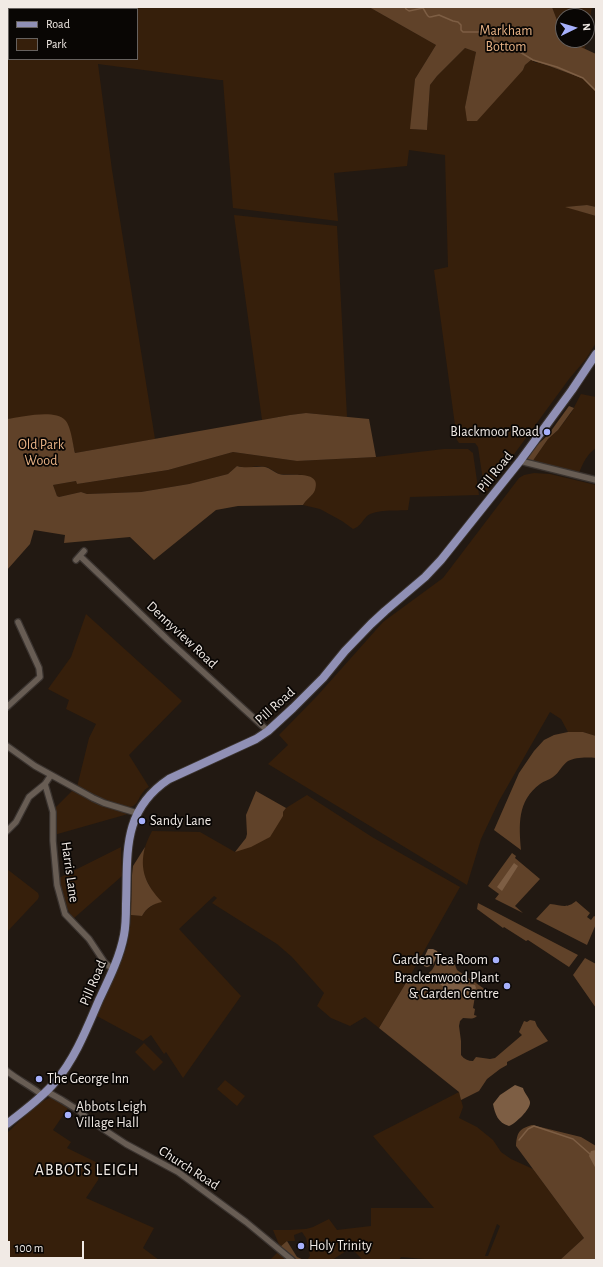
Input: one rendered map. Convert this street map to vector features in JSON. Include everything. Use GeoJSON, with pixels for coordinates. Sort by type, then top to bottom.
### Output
{"type":"FeatureCollection","features":[{"type":"Feature","properties":{"kind":"main road","name":"Pill Road"},"geometry":{"type":"LineString","coordinates":[[7,1124],[44,1093],[63,1072],[77,1048],[113,969],[125,934],[129,837],[137,813],[152,792],[168,779],[256,739],[268,731],[293,708],[323,678],[345,651],[385,610],[425,577],[442,560],[520,461],[572,390],[596,354]]}},
{"type":"Feature","properties":{"kind":"street"},"geometry":{"type":"LineString","coordinates":[[520,461],[596,480]]}},
{"type":"Feature","properties":{"kind":"street","name":"Dennyview Road"},"geometry":{"type":"LineString","coordinates":[[80,556],[168,640],[268,731]]}},
{"type":"Feature","properties":{"kind":"street"},"geometry":{"type":"LineString","coordinates":[[7,707],[40,677],[39,668],[18,622]]}},
{"type":"Feature","properties":{"kind":"street"},"geometry":{"type":"LineString","coordinates":[[7,746],[51,776],[104,803],[137,813]]}},
{"type":"Feature","properties":{"kind":"street"},"geometry":{"type":"LineString","coordinates":[[7,831],[16,822],[30,797],[45,784],[51,776]]}},
{"type":"Feature","properties":{"kind":"street","name":"Harris Lane"},"geometry":{"type":"LineString","coordinates":[[45,784],[53,812],[53,841],[57,885],[65,914],[89,939],[105,963],[113,969]]}},
{"type":"Feature","properties":{"kind":"street","name":"Church Road"},"geometry":{"type":"LineString","coordinates":[[7,1071],[34,1089],[62,1100],[126,1144],[178,1172],[246,1222],[292,1260]]}},
{"type":"Feature","properties":{"kind":"green space"},"geometry":{"type":"Polygon","coordinates":[[[7,7],[369,7],[436,45],[415,79],[411,129],[427,130],[430,85],[465,48],[476,52],[465,107],[523,70],[525,65],[531,60],[584,79],[596,92],[596,207],[587,205],[567,207],[596,216],[596,343],[586,359],[569,379],[485,494],[478,447],[475,443],[459,443],[457,440],[434,270],[448,267],[445,155],[409,150],[407,166],[334,173],[338,221],[233,208],[223,80],[98,64],[112,170],[155,439],[75,453],[68,425],[45,415],[7,419],[7,7]]]}},
{"type":"Feature","properties":{"kind":"green space","name":"Markham Bottom"},"geometry":{"type":"Polygon","coordinates":[[[369,7],[552,7],[555,15],[555,48],[583,48],[596,54],[596,92],[584,79],[531,60],[477,121],[467,121],[465,107],[476,52],[465,48],[430,85],[427,130],[410,129],[415,79],[436,45],[369,7]]]}},
{"type":"Feature","properties":{"kind":"green space"},"geometry":{"type":"Polygon","coordinates":[[[552,7],[592,7],[555,8],[555,15],[552,7]]]}},
{"type":"Feature","properties":{"kind":"green space"},"geometry":{"type":"Polygon","coordinates":[[[587,205],[596,207],[596,216],[565,207],[587,205]]]}},
{"type":"Feature","properties":{"kind":"green space"},"geometry":{"type":"Polygon","coordinates":[[[234,215],[337,226],[347,417],[306,413],[262,420],[234,215]]]}},
{"type":"Feature","properties":{"kind":"green space"},"geometry":{"type":"Polygon","coordinates":[[[581,394],[596,397],[596,448],[588,456],[579,473],[532,462],[548,439],[558,430],[571,413],[581,394]]]}},
{"type":"Feature","properties":{"kind":"green space"},"geometry":{"type":"Polygon","coordinates":[[[569,406],[574,408],[558,430],[548,439],[532,462],[528,461],[527,458],[535,447],[548,435],[569,406]]]}},
{"type":"Feature","properties":{"kind":"green space","name":"Old Park Wood"},"geometry":{"type":"Polygon","coordinates":[[[306,413],[369,419],[376,457],[297,461],[233,452],[168,470],[77,484],[76,481],[53,485],[57,496],[59,497],[81,492],[87,494],[141,492],[189,484],[228,474],[237,466],[265,467],[279,474],[309,476],[314,479],[316,483],[314,492],[303,505],[238,506],[216,510],[154,560],[130,537],[64,543],[65,535],[34,530],[30,544],[7,570],[7,419],[46,414],[60,417],[65,420],[69,427],[75,453],[306,413]]]}},
{"type":"Feature","properties":{"kind":"green space"},"geometry":{"type":"Polygon","coordinates":[[[444,449],[468,449],[473,453],[479,495],[410,497],[408,510],[376,512],[367,516],[361,524],[353,529],[320,509],[303,505],[312,495],[304,475],[279,474],[267,467],[257,466],[247,468],[237,466],[228,474],[189,484],[141,492],[87,494],[81,492],[59,497],[57,496],[53,485],[76,481],[77,484],[168,470],[233,452],[297,461],[376,457],[444,449]]]}},
{"type":"Feature","properties":{"kind":"green space"},"geometry":{"type":"Polygon","coordinates":[[[534,473],[550,474],[596,485],[596,736],[583,732],[568,732],[561,719],[550,712],[499,801],[481,839],[467,885],[268,764],[288,745],[279,735],[318,695],[383,622],[443,578],[519,478],[524,475],[534,473]]]}},
{"type":"Feature","properties":{"kind":"green space"},"geometry":{"type":"Polygon","coordinates":[[[86,614],[182,701],[129,755],[149,787],[142,793],[136,804],[132,807],[108,801],[77,787],[89,738],[96,724],[66,709],[69,700],[48,689],[71,657],[86,614]]]}},
{"type":"Feature","properties":{"kind":"green space"},"geometry":{"type":"Polygon","coordinates":[[[568,732],[583,732],[596,736],[596,758],[585,757],[568,761],[555,775],[532,791],[523,806],[521,814],[521,850],[494,830],[519,773],[534,751],[544,740],[554,735],[568,732]]]}},
{"type":"Feature","properties":{"kind":"green space"},"geometry":{"type":"Polygon","coordinates":[[[73,790],[92,800],[128,814],[54,835],[54,809],[73,790]]]}},
{"type":"Feature","properties":{"kind":"green space"},"geometry":{"type":"Polygon","coordinates":[[[256,791],[286,808],[283,812],[283,816],[270,837],[251,847],[235,852],[246,838],[246,815],[256,791]]]}},
{"type":"Feature","properties":{"kind":"green space"},"geometry":{"type":"Polygon","coordinates":[[[307,795],[372,837],[460,887],[379,1028],[365,1017],[350,1026],[331,1018],[317,1006],[324,993],[292,957],[277,944],[212,903],[217,898],[214,896],[179,929],[241,996],[183,1078],[166,1052],[164,1054],[151,1035],[143,1041],[95,1015],[127,946],[131,915],[142,916],[146,910],[156,903],[153,892],[145,877],[142,865],[143,853],[147,842],[152,831],[200,832],[235,852],[283,816],[283,812],[286,808],[307,795]]]}},
{"type":"Feature","properties":{"kind":"green space"},"geometry":{"type":"Polygon","coordinates":[[[121,847],[122,876],[73,919],[64,899],[59,878],[121,847]]]}},
{"type":"Feature","properties":{"kind":"green space"},"geometry":{"type":"Polygon","coordinates":[[[145,847],[143,863],[145,877],[156,896],[162,902],[150,906],[142,916],[131,915],[133,866],[145,847]]]}},
{"type":"Feature","properties":{"kind":"green space"},"geometry":{"type":"Polygon","coordinates":[[[512,853],[516,856],[515,858],[540,879],[515,906],[523,913],[495,899],[499,894],[488,886],[512,853]]]}},
{"type":"Feature","properties":{"kind":"green space"},"geometry":{"type":"Polygon","coordinates":[[[7,869],[38,893],[39,896],[38,899],[7,932],[7,869]]]}},
{"type":"Feature","properties":{"kind":"green space"},"geometry":{"type":"Polygon","coordinates":[[[576,901],[590,913],[587,917],[591,920],[594,916],[596,917],[596,924],[587,945],[536,919],[550,904],[567,906],[576,901]]]}},
{"type":"Feature","properties":{"kind":"green space"},"geometry":{"type":"Polygon","coordinates":[[[478,903],[578,955],[569,967],[528,940],[526,941],[504,927],[503,928],[477,909],[478,903]]]}},
{"type":"Feature","properties":{"kind":"green space"},"geometry":{"type":"Polygon","coordinates":[[[441,954],[455,961],[457,970],[486,990],[484,998],[475,996],[473,1008],[475,1009],[474,1015],[477,1016],[472,1018],[463,1018],[460,1021],[461,1055],[465,1059],[473,1061],[476,1057],[490,1059],[495,1058],[522,1035],[519,1032],[524,1021],[535,1021],[548,1041],[507,1062],[507,1065],[487,1079],[479,1091],[461,1100],[459,1092],[379,1028],[410,976],[418,983],[432,970],[441,954]],[[455,978],[447,989],[460,992],[469,985],[462,985],[456,984],[455,978]]]}},
{"type":"Feature","properties":{"kind":"green space"},"geometry":{"type":"Polygon","coordinates":[[[585,958],[596,964],[596,1008],[573,975],[585,958]]]}},
{"type":"Feature","properties":{"kind":"green space"},"geometry":{"type":"Polygon","coordinates":[[[144,1043],[163,1062],[154,1071],[135,1052],[144,1043]]]}},
{"type":"Feature","properties":{"kind":"green space"},"geometry":{"type":"Polygon","coordinates":[[[225,1080],[245,1096],[237,1106],[217,1089],[225,1080]]]}},
{"type":"Feature","properties":{"kind":"green space"},"geometry":{"type":"Polygon","coordinates":[[[459,1092],[463,1107],[459,1118],[477,1127],[493,1140],[501,1152],[511,1159],[533,1169],[584,1238],[560,1260],[426,1260],[401,1257],[399,1260],[363,1260],[351,1248],[332,1260],[307,1260],[310,1256],[306,1238],[302,1232],[294,1235],[295,1241],[287,1241],[280,1247],[273,1230],[306,1229],[329,1219],[337,1230],[371,1226],[371,1208],[434,1208],[373,1136],[459,1092]],[[497,1224],[485,1256],[488,1256],[500,1226],[497,1224]]]}},
{"type":"Feature","properties":{"kind":"green space"},"geometry":{"type":"Polygon","coordinates":[[[53,1097],[68,1108],[53,1130],[71,1142],[67,1148],[100,1164],[98,1180],[86,1198],[154,1228],[143,1248],[159,1260],[7,1260],[7,1133],[35,1107],[53,1097]]]}},
{"type":"Feature","properties":{"kind":"green space"},"geometry":{"type":"Polygon","coordinates":[[[532,1125],[581,1137],[596,1146],[596,1260],[560,1260],[584,1238],[516,1146],[517,1137],[521,1130],[532,1125]]]}},
{"type":"Feature","properties":{"kind":"green space"},"geometry":{"type":"Polygon","coordinates":[[[287,1241],[297,1257],[304,1260],[294,1260],[280,1247],[287,1241]]]}},
{"type":"Feature","properties":{"kind":"green space"},"geometry":{"type":"Polygon","coordinates":[[[278,1252],[288,1260],[270,1260],[278,1252]]]}},
{"type":"Feature","properties":{"kind":"shaded area"},"geometry":{"type":"Polygon","coordinates":[[[514,863],[518,866],[502,891],[497,887],[514,863]]]}},
{"type":"Feature","properties":{"kind":"shaded area"},"geometry":{"type":"Polygon","coordinates":[[[428,949],[433,949],[438,953],[433,965],[427,967],[424,966],[423,960],[428,949]]]}},
{"type":"Feature","properties":{"kind":"shaded area"},"geometry":{"type":"Polygon","coordinates":[[[449,975],[455,978],[455,983],[457,984],[475,985],[476,988],[469,993],[459,993],[443,987],[440,984],[440,981],[443,977],[449,975]]]}},
{"type":"Feature","properties":{"kind":"shaded area"},"geometry":{"type":"Polygon","coordinates":[[[515,1085],[523,1088],[530,1105],[522,1116],[509,1126],[502,1123],[498,1118],[493,1104],[500,1095],[515,1085]]]}},
{"type":"Feature","properties":{"kind":"shaded area"},"geometry":{"type":"Polygon","coordinates":[[[596,1150],[596,1169],[589,1156],[591,1151],[596,1150]]]}},
{"type":"Feature","properties":{"kind":"waterway"},"geometry":{"type":"LineString","coordinates":[[405,7],[409,11],[423,8],[429,17],[439,15],[458,22],[461,25],[461,30],[463,32],[485,32],[493,35],[493,40],[504,46],[515,49],[533,60],[557,67],[583,78],[596,91]]}},
{"type":"Feature","properties":{"kind":"waterway"},"geometry":{"type":"LineString","coordinates":[[519,1140],[528,1129],[534,1126],[573,1139],[590,1154]]}},
{"type":"Feature","properties":{"kind":"place","name":"Blackmoor Road"},"geometry":{"type":"Point","coordinates":[547,432]}},
{"type":"Feature","properties":{"kind":"place","name":"Sandy Lane"},"geometry":{"type":"Point","coordinates":[142,821]}},
{"type":"Feature","properties":{"kind":"place","name":"Garden Tea Room"},"geometry":{"type":"Point","coordinates":[496,960]}},
{"type":"Feature","properties":{"kind":"place","name":"Brackenwood Plant & Garden Centre"},"geometry":{"type":"Point","coordinates":[507,986]}},
{"type":"Feature","properties":{"kind":"place","name":"The George Inn"},"geometry":{"type":"Point","coordinates":[39,1079]}},
{"type":"Feature","properties":{"kind":"place","name":"Abbots Leigh Village Hall"},"geometry":{"type":"Point","coordinates":[68,1115]}},
{"type":"Feature","properties":{"kind":"place","name":"Holy Trinity"},"geometry":{"type":"Point","coordinates":[301,1246]}},
{"type":"Feature","properties":{"kind":"district","name":"ABBOTS LEIGH"},"geometry":{"type":"Point","coordinates":[87,1170]}}]}
